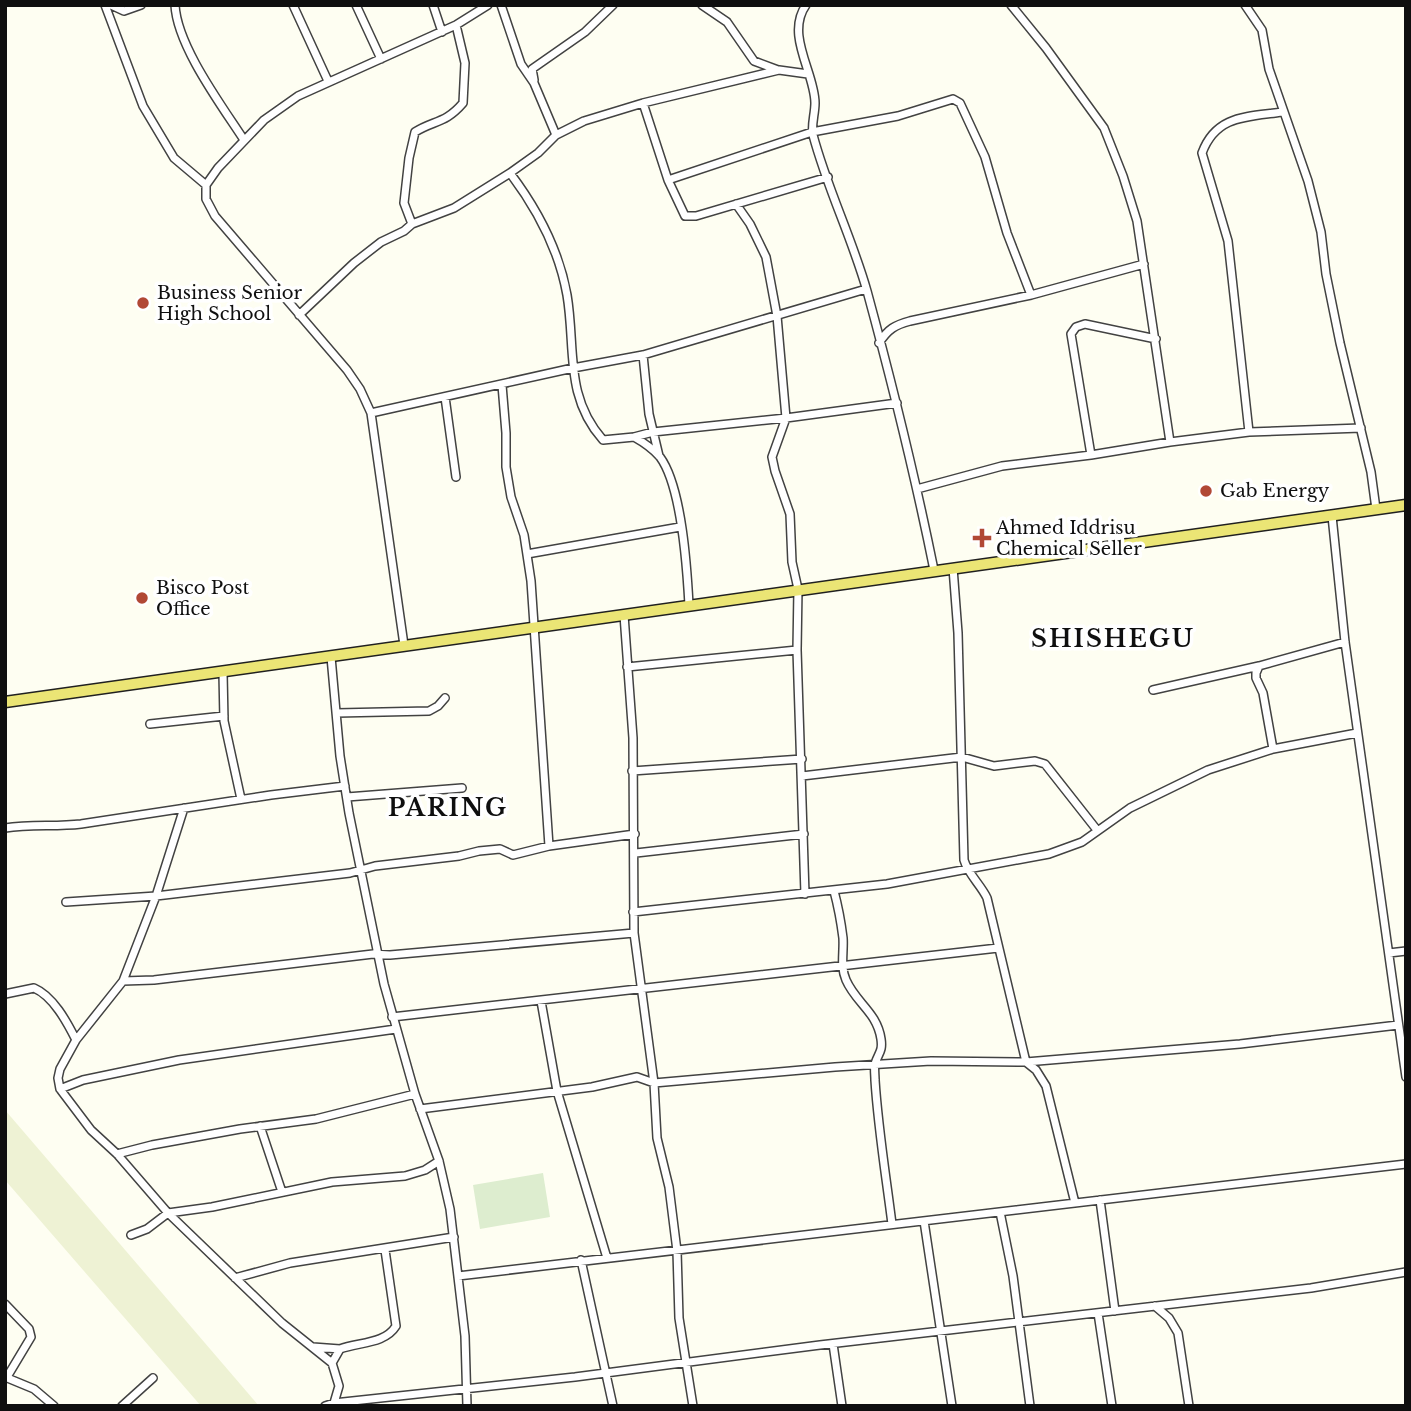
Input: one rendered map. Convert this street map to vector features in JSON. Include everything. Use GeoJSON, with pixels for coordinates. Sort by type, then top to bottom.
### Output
{"type":"FeatureCollection","features":[{"type":"Feature","properties":{"kind":"main road"},"geometry":{"type":"LineString","coordinates":[[5,702],[1406,505]]}},
{"type":"Feature","properties":{"kind":"street"},"geometry":{"type":"LineString","coordinates":[[105,5],[143,106],[174,158],[206,185]]}},
{"type":"Feature","properties":{"kind":"street"},"geometry":{"type":"LineString","coordinates":[[111,5],[124,11],[141,5]]}},
{"type":"Feature","properties":{"kind":"street"},"geometry":{"type":"LineString","coordinates":[[175,5],[176,16],[188,47],[244,141]]}},
{"type":"Feature","properties":{"kind":"street"},"geometry":{"type":"LineString","coordinates":[[293,5],[328,81]]}},
{"type":"Feature","properties":{"kind":"street"},"geometry":{"type":"LineString","coordinates":[[356,5],[381,59]]}},
{"type":"Feature","properties":{"kind":"street"},"geometry":{"type":"LineString","coordinates":[[433,5],[442,32]]}},
{"type":"Feature","properties":{"kind":"street"},"geometry":{"type":"LineString","coordinates":[[404,645],[371,413],[347,370],[215,216],[206,199],[206,185],[244,141],[280,108],[328,81],[442,32],[488,5]]}},
{"type":"Feature","properties":{"kind":"street"},"geometry":{"type":"LineString","coordinates":[[501,5],[521,64],[534,83],[556,135]]}},
{"type":"Feature","properties":{"kind":"street"},"geometry":{"type":"LineString","coordinates":[[532,69],[585,32],[613,5]]}},
{"type":"Feature","properties":{"kind":"street"},"geometry":{"type":"LineString","coordinates":[[702,5],[727,22],[754,61],[779,70],[808,74]]}},
{"type":"Feature","properties":{"kind":"street"},"geometry":{"type":"LineString","coordinates":[[806,5],[800,29],[802,55],[815,101],[812,132],[866,289],[897,403],[934,570]]}},
{"type":"Feature","properties":{"kind":"street"},"geometry":{"type":"LineString","coordinates":[[1011,5],[1104,128],[1123,176],[1137,221],[1170,442]]}},
{"type":"Feature","properties":{"kind":"street"},"geometry":{"type":"LineString","coordinates":[[1245,5],[1262,30],[1269,69],[1282,112],[1308,181],[1321,232],[1326,275],[1361,428],[1376,509]]}},
{"type":"Feature","properties":{"kind":"street"},"geometry":{"type":"LineString","coordinates":[[412,224],[404,203],[415,132],[441,122],[463,103],[466,63],[456,25]]}},
{"type":"Feature","properties":{"kind":"street"},"geometry":{"type":"LineString","coordinates":[[521,64],[532,69]]}},
{"type":"Feature","properties":{"kind":"street"},"geometry":{"type":"LineString","coordinates":[[532,69],[534,83]]}},
{"type":"Feature","properties":{"kind":"street"},"geometry":{"type":"LineString","coordinates":[[299,315],[368,250],[412,224],[454,208],[538,153],[556,135],[584,121],[643,103],[779,70]]}},
{"type":"Feature","properties":{"kind":"street"},"geometry":{"type":"LineString","coordinates":[[668,180],[812,132],[898,116],[953,99],[960,103],[985,157],[1007,233],[1031,295]]}},
{"type":"Feature","properties":{"kind":"street"},"geometry":{"type":"LineString","coordinates":[[643,103],[668,180],[685,216],[695,216],[828,177]]}},
{"type":"Feature","properties":{"kind":"street"},"geometry":{"type":"LineString","coordinates":[[1249,432],[1228,241],[1202,153],[1207,139],[1218,126],[1247,117],[1282,112]]}},
{"type":"Feature","properties":{"kind":"street"},"geometry":{"type":"LineString","coordinates":[[510,173],[528,196],[544,224],[559,261],[567,296],[578,398],[603,440],[897,403]]}},
{"type":"Feature","properties":{"kind":"street"},"geometry":{"type":"LineString","coordinates":[[736,204],[750,224],[766,257],[777,316],[786,418],[772,457],[790,514],[792,562],[798,589],[797,650],[805,894]]}},
{"type":"Feature","properties":{"kind":"street"},"geometry":{"type":"LineString","coordinates":[[879,342],[886,331],[895,325],[1031,295],[1144,264]]}},
{"type":"Feature","properties":{"kind":"street"},"geometry":{"type":"LineString","coordinates":[[371,413],[643,355],[866,289]]}},
{"type":"Feature","properties":{"kind":"street"},"geometry":{"type":"LineString","coordinates":[[1091,455],[1072,334],[1076,327],[1085,324],[1156,339]]}},
{"type":"Feature","properties":{"kind":"street"},"geometry":{"type":"LineString","coordinates":[[643,355],[653,432],[659,456],[670,476],[686,548],[689,605]]}},
{"type":"Feature","properties":{"kind":"street"},"geometry":{"type":"LineString","coordinates":[[502,385],[506,467],[511,497],[524,535],[535,629],[549,846]]}},
{"type":"Feature","properties":{"kind":"street"},"geometry":{"type":"LineString","coordinates":[[445,397],[456,477]]}},
{"type":"Feature","properties":{"kind":"street"},"geometry":{"type":"LineString","coordinates":[[917,489],[1002,466],[1170,442],[1249,432],[1361,428]]}},
{"type":"Feature","properties":{"kind":"street"},"geometry":{"type":"LineString","coordinates":[[634,437],[659,456]]}},
{"type":"Feature","properties":{"kind":"street"},"geometry":{"type":"LineString","coordinates":[[1332,516],[1357,733],[1406,1077]]}},
{"type":"Feature","properties":{"kind":"street"},"geometry":{"type":"LineString","coordinates":[[527,554],[680,527]]}},
{"type":"Feature","properties":{"kind":"street"},"geometry":{"type":"LineString","coordinates":[[953,568],[962,757],[962,821],[967,867],[987,898],[1026,1062],[1036,1070],[1046,1086],[1075,1203]]}},
{"type":"Feature","properties":{"kind":"street"},"geometry":{"type":"LineString","coordinates":[[624,615],[633,738],[636,853],[634,933],[654,1083],[657,1138],[669,1187],[677,1251],[679,1318],[693,1406]]}},
{"type":"Feature","properties":{"kind":"street"},"geometry":{"type":"LineString","coordinates":[[1153,690],[1259,666],[1345,642]]}},
{"type":"Feature","properties":{"kind":"street"},"geometry":{"type":"LineString","coordinates":[[627,667],[797,650]]}},
{"type":"Feature","properties":{"kind":"street"},"geometry":{"type":"LineString","coordinates":[[331,657],[345,786],[360,870],[392,1017],[439,1161],[454,1237],[467,1357],[467,1406]]}},
{"type":"Feature","properties":{"kind":"street"},"geometry":{"type":"LineString","coordinates":[[1259,666],[1256,678],[1263,693],[1273,749]]}},
{"type":"Feature","properties":{"kind":"street"},"geometry":{"type":"LineString","coordinates":[[223,673],[224,716],[241,799]]}},
{"type":"Feature","properties":{"kind":"street"},"geometry":{"type":"LineString","coordinates":[[337,713],[429,711],[438,706],[444,698]]}},
{"type":"Feature","properties":{"kind":"street"},"geometry":{"type":"LineString","coordinates":[[149,724],[224,716]]}},
{"type":"Feature","properties":{"kind":"street"},"geometry":{"type":"LineString","coordinates":[[633,912],[887,884],[967,867],[1049,854],[1082,842],[1129,808],[1208,769],[1273,749],[1357,733]]}},
{"type":"Feature","properties":{"kind":"street"},"geometry":{"type":"LineString","coordinates":[[802,776],[962,757],[995,766],[1035,761],[1045,764],[1097,830]]}},
{"type":"Feature","properties":{"kind":"street"},"geometry":{"type":"LineString","coordinates":[[632,771],[802,759]]}},
{"type":"Feature","properties":{"kind":"street"},"geometry":{"type":"LineString","coordinates":[[5,828],[68,825],[345,786]]}},
{"type":"Feature","properties":{"kind":"street"},"geometry":{"type":"LineString","coordinates":[[347,796],[462,788]]}},
{"type":"Feature","properties":{"kind":"street"},"geometry":{"type":"LineString","coordinates":[[184,808],[156,896],[123,981],[76,1040],[58,1078],[61,1089],[91,1130],[117,1154],[168,1213],[235,1278],[332,1363],[339,1386],[334,1403]]}},
{"type":"Feature","properties":{"kind":"street"},"geometry":{"type":"LineString","coordinates":[[66,902],[156,896],[360,870],[479,851],[500,849],[513,855],[549,846],[635,834]]}},
{"type":"Feature","properties":{"kind":"street"},"geometry":{"type":"LineString","coordinates":[[636,853],[804,834]]}},
{"type":"Feature","properties":{"kind":"street"},"geometry":{"type":"LineString","coordinates":[[834,891],[842,929],[842,967],[851,990],[869,1009],[877,1023],[883,1051],[875,1064],[892,1224]]}},
{"type":"Feature","properties":{"kind":"street"},"geometry":{"type":"LineString","coordinates":[[123,981],[154,980],[379,954],[634,933]]}},
{"type":"Feature","properties":{"kind":"street"},"geometry":{"type":"LineString","coordinates":[[392,1017],[999,947]]}},
{"type":"Feature","properties":{"kind":"street"},"geometry":{"type":"LineString","coordinates":[[1389,953],[1406,951]]}},
{"type":"Feature","properties":{"kind":"street"},"geometry":{"type":"LineString","coordinates":[[5,994],[34,988],[39,990],[62,1016],[76,1040]]}},
{"type":"Feature","properties":{"kind":"street"},"geometry":{"type":"LineString","coordinates":[[541,1001],[557,1091],[607,1258]]}},
{"type":"Feature","properties":{"kind":"street"},"geometry":{"type":"LineString","coordinates":[[420,1109],[592,1087],[637,1077],[654,1083],[959,1059],[1026,1062],[1240,1044],[1398,1025]]}},
{"type":"Feature","properties":{"kind":"street"},"geometry":{"type":"LineString","coordinates":[[61,1089],[83,1080],[179,1060],[396,1029]]}},
{"type":"Feature","properties":{"kind":"street"},"geometry":{"type":"LineString","coordinates":[[117,1154],[152,1145],[316,1119],[415,1094]]}},
{"type":"Feature","properties":{"kind":"street"},"geometry":{"type":"LineString","coordinates":[[261,1126],[282,1192]]}},
{"type":"Feature","properties":{"kind":"street"},"geometry":{"type":"LineString","coordinates":[[131,1235],[147,1229],[168,1213],[212,1208],[332,1182],[405,1176],[425,1170],[439,1161]]}},
{"type":"Feature","properties":{"kind":"street"},"geometry":{"type":"LineString","coordinates":[[458,1276],[1406,1164]]}},
{"type":"Feature","properties":{"kind":"street"},"geometry":{"type":"LineString","coordinates":[[1100,1200],[1115,1311]]}},
{"type":"Feature","properties":{"kind":"street"},"geometry":{"type":"LineString","coordinates":[[1000,1212],[1013,1276],[1030,1406]]}},
{"type":"Feature","properties":{"kind":"street"},"geometry":{"type":"LineString","coordinates":[[924,1221],[952,1406]]}},
{"type":"Feature","properties":{"kind":"street"},"geometry":{"type":"LineString","coordinates":[[235,1278],[290,1263],[454,1237]]}},
{"type":"Feature","properties":{"kind":"street"},"geometry":{"type":"LineString","coordinates":[[311,1346],[340,1349],[381,1339],[390,1334],[396,1326],[385,1250]]}},
{"type":"Feature","properties":{"kind":"street"},"geometry":{"type":"LineString","coordinates":[[581,1260],[613,1406]]}},
{"type":"Feature","properties":{"kind":"street"},"geometry":{"type":"LineString","coordinates":[[325,1406],[1311,1288],[1406,1272]]}},
{"type":"Feature","properties":{"kind":"street"},"geometry":{"type":"LineString","coordinates":[[5,1304],[29,1329],[32,1337],[6,1377],[34,1389],[54,1406]]}},
{"type":"Feature","properties":{"kind":"street"},"geometry":{"type":"LineString","coordinates":[[1155,1306],[1169,1318],[1178,1333],[1189,1406]]}},
{"type":"Feature","properties":{"kind":"street"},"geometry":{"type":"LineString","coordinates":[[1098,1313],[1112,1406]]}},
{"type":"Feature","properties":{"kind":"street"},"geometry":{"type":"LineString","coordinates":[[833,1344],[842,1406]]}},
{"type":"Feature","properties":{"kind":"street"},"geometry":{"type":"LineString","coordinates":[[332,1363],[340,1349]]}},
{"type":"Feature","properties":{"kind":"street"},"geometry":{"type":"LineString","coordinates":[[122,1406],[153,1378]]}},
{"type":"Feature","properties":{"kind":"green space"},"geometry":{"type":"Polygon","coordinates":[[[5,1110],[259,1406],[201,1406],[5,1180],[5,1110]]]}},
{"type":"Feature","properties":{"kind":"green space"},"geometry":{"type":"Polygon","coordinates":[[[543,1173],[550,1217],[480,1229],[473,1185],[543,1173]]]}},
{"type":"Feature","properties":{"kind":"place","name":"Business Senior High School"},"geometry":{"type":"Point","coordinates":[143,303]}},
{"type":"Feature","properties":{"kind":"place","name":"Gab Energy"},"geometry":{"type":"Point","coordinates":[1206,491]}},
{"type":"Feature","properties":{"kind":"place","name":"Ahmed Iddrisu Chemical Seller"},"geometry":{"type":"Point","coordinates":[982,538]}},
{"type":"Feature","properties":{"kind":"place","name":"Bisco Post Office"},"geometry":{"type":"Point","coordinates":[142,598]}},
{"type":"Feature","properties":{"kind":"district","name":"SHISHEGU"},"geometry":{"type":"Point","coordinates":[1113,638]}},
{"type":"Feature","properties":{"kind":"district","name":"PARING"},"geometry":{"type":"Point","coordinates":[448,807]}}]}
